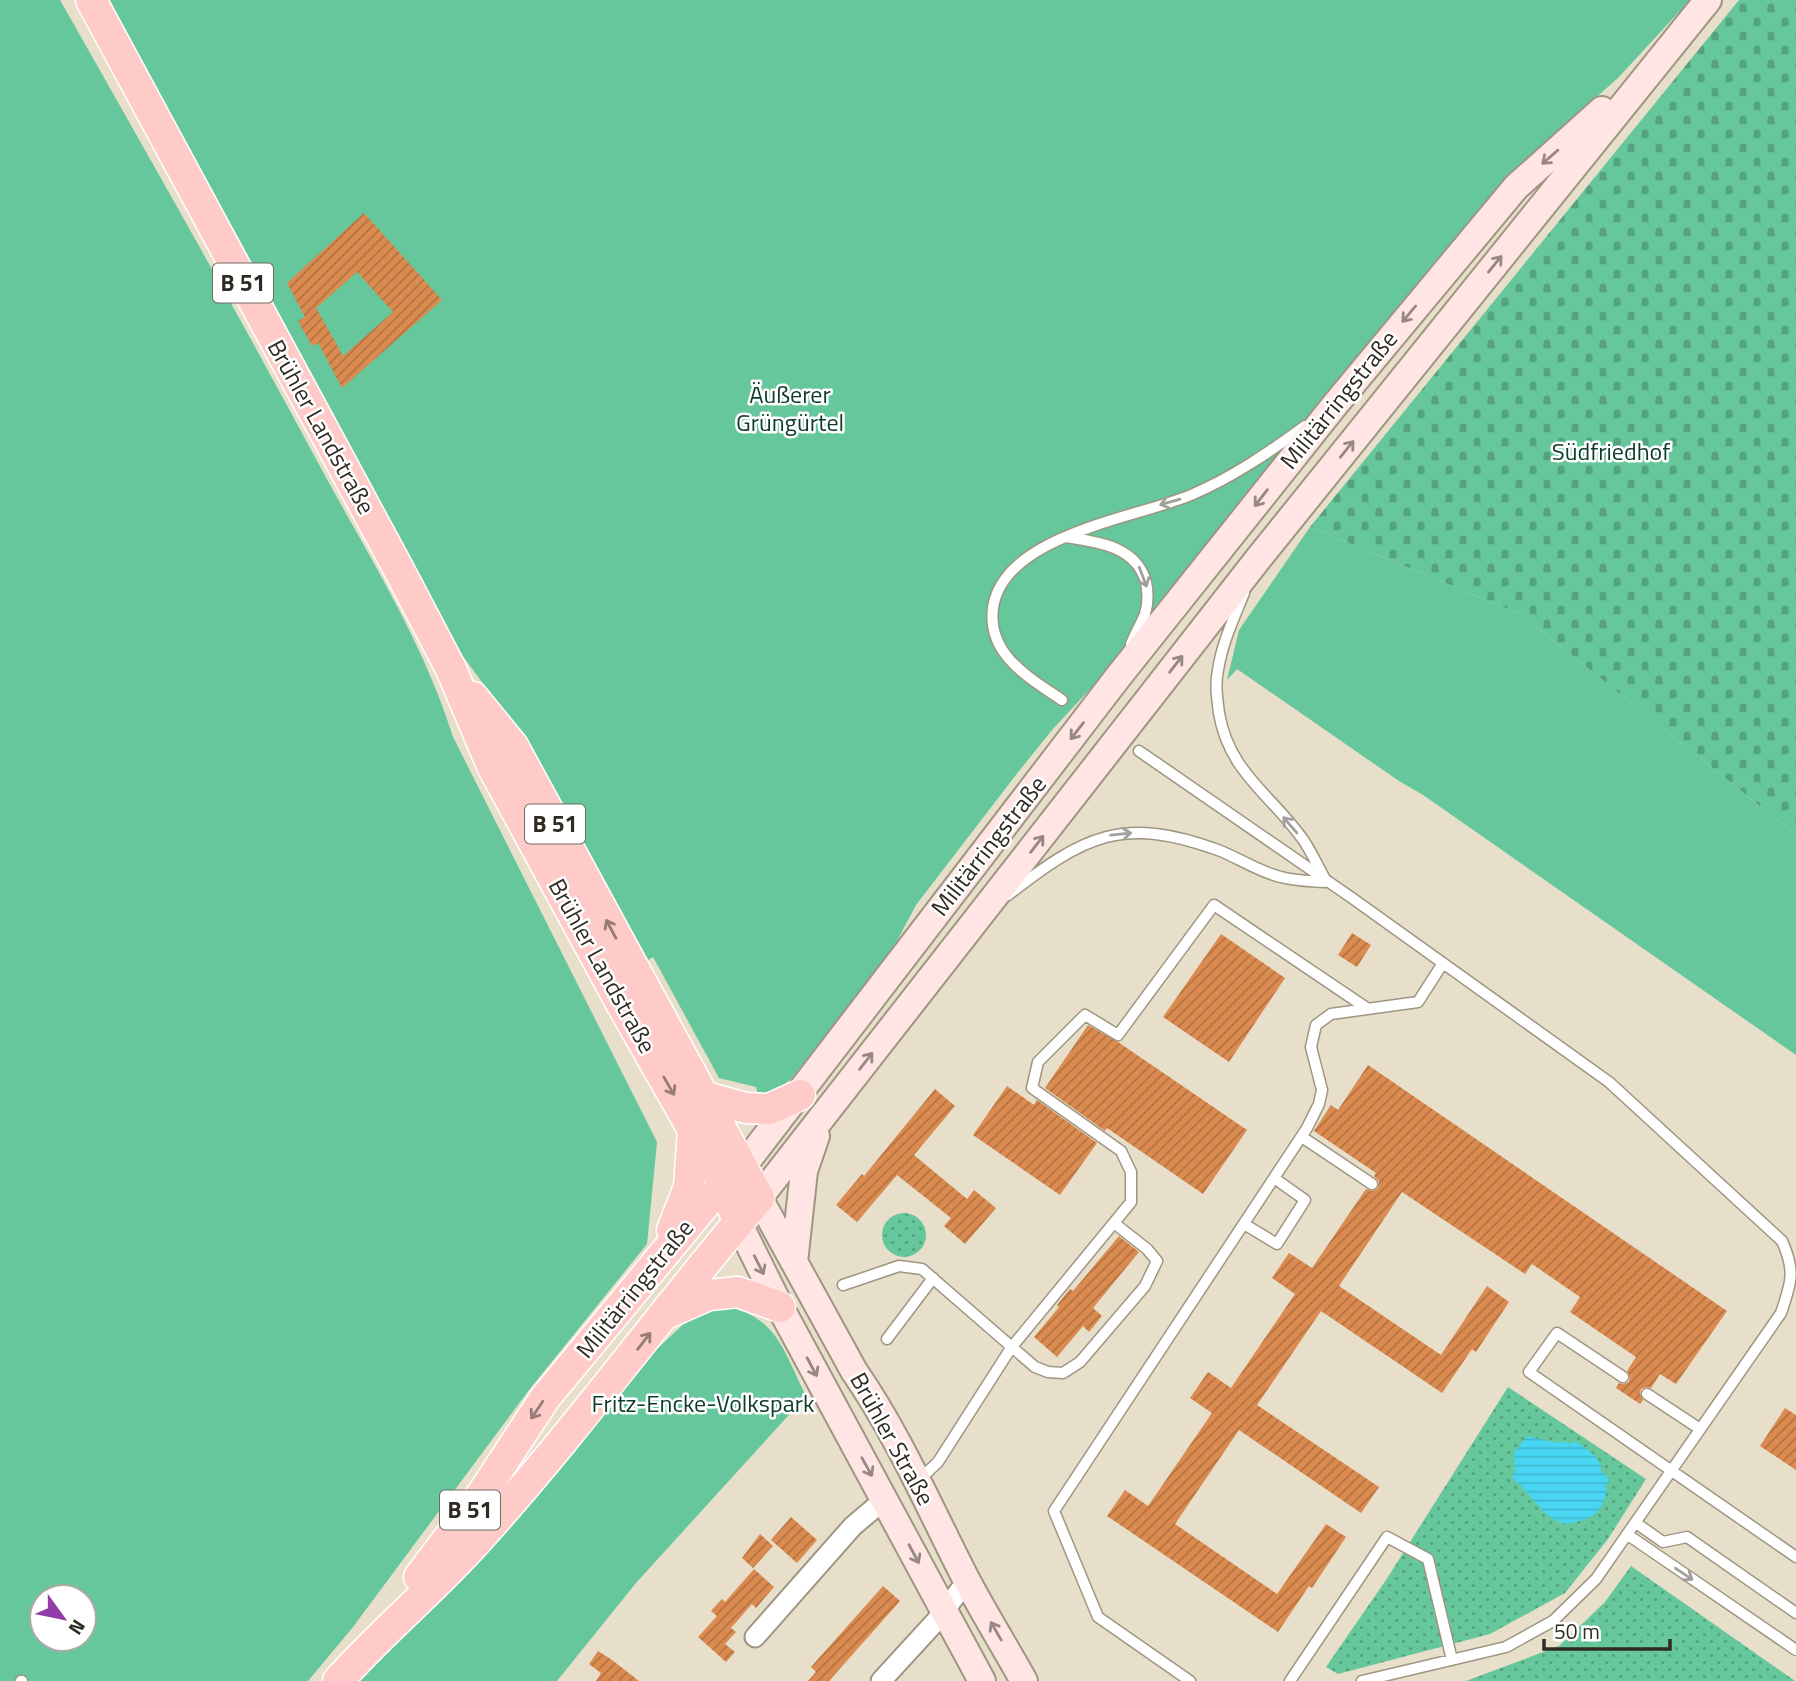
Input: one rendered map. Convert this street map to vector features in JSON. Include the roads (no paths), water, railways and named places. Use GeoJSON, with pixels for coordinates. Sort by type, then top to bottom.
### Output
{"type":"FeatureCollection","features":[{"type":"Feature","properties":{"kind":"main road","name":"Brühler Landstraße"},"geometry":{"type":"LineString","coordinates":[[91,0],[451,669],[492,766],[622,1005],[693,1129],[733,1178],[759,1198]]}},
{"type":"Feature","properties":{"kind":"main road","name":"Militärringstraße"},"geometry":{"type":"LineString","coordinates":[[347,1671],[482,1535],[623,1367],[980,917],[1258,559],[1708,0]]}},
{"type":"Feature","properties":{"kind":"main road","name":"Militärringstraße"},"geometry":{"type":"LineString","coordinates":[[347,1671],[482,1494],[545,1398],[706,1203],[733,1178],[800,1095],[1118,677],[1334,406],[1516,187],[1656,63]]}},
{"type":"Feature","properties":{"kind":"main road","name":"Brühler Landstraße"},"geometry":{"type":"LineString","coordinates":[[451,669],[513,746],[643,989],[705,1097],[733,1178],[738,1222]]}},
{"type":"Feature","properties":{"kind":"main road"},"geometry":{"type":"LineString","coordinates":[[705,1097],[746,1108],[769,1109],[800,1095]]}},
{"type":"Feature","properties":{"kind":"main road"},"geometry":{"type":"LineString","coordinates":[[794,1262],[804,1171],[824,1114]]}},
{"type":"Feature","properties":{"kind":"main road","name":"B 51"},"geometry":{"type":"LineString","coordinates":[[662,1258],[689,1187],[693,1129]]}},
{"type":"Feature","properties":{"kind":"main road","name":"Brühler Straße"},"geometry":{"type":"LineString","coordinates":[[759,1198],[1024,1681]]}},
{"type":"Feature","properties":{"kind":"main road","name":"Brühler Straße"},"geometry":{"type":"LineString","coordinates":[[738,1222],[780,1307],[982,1681]]}},
{"type":"Feature","properties":{"kind":"main road","name":"B 51"},"geometry":{"type":"LineString","coordinates":[[664,1314],[709,1295],[738,1292],[780,1307]]}},
{"type":"Feature","properties":{"kind":"main road"},"geometry":{"type":"LineString","coordinates":[[885,1499],[917,1482]]}},
{"type":"Feature","properties":{"kind":"street","name":"Brühler Straße"},"geometry":{"type":"LineString","coordinates":[[755,1637],[853,1525],[874,1505],[885,1499]]}},
{"type":"Feature","properties":{"kind":"street"},"geometry":{"type":"LineString","coordinates":[[881,1681],[967,1581]]}},
{"type":"Feature","properties":{"kind":"lane"},"geometry":{"type":"LineString","coordinates":[[1062,700],[1028,677],[1010,661],[997,643],[992,620],[995,598],[1007,577],[1025,559],[1066,537],[1190,496],[1246,469],[1334,406]]}},
{"type":"Feature","properties":{"kind":"lane"},"geometry":{"type":"LineString","coordinates":[[1066,537],[1111,545],[1128,554],[1142,569],[1148,590],[1145,612],[1118,677]]}},
{"type":"Feature","properties":{"kind":"lane"},"geometry":{"type":"LineString","coordinates":[[1258,559],[1229,630],[1220,661],[1216,696],[1220,719],[1231,752],[1246,774],[1304,841],[1327,883]]}},
{"type":"Feature","properties":{"kind":"lane"},"geometry":{"type":"LineString","coordinates":[[1139,751],[1609,1082],[1782,1241],[1789,1257],[1792,1280],[1781,1313],[1596,1579],[1553,1621],[1506,1647],[1362,1681]]}},
{"type":"Feature","properties":{"kind":"lane"},"geometry":{"type":"LineString","coordinates":[[980,917],[1052,861],[1107,835],[1143,831],[1174,836],[1218,850],[1281,877],[1327,883]]}},
{"type":"Feature","properties":{"kind":"lane"},"geometry":{"type":"LineString","coordinates":[[917,1482],[938,1462],[1011,1348],[1131,1202],[1131,1172],[1121,1151],[1032,1088],[1038,1062],[1085,1015],[1118,1035],[1214,905],[1368,1009]]}},
{"type":"Feature","properties":{"kind":"lane"},"geometry":{"type":"LineString","coordinates":[[1189,1681],[1098,1617],[1054,1511],[1302,1137],[1318,1104],[1321,1090],[1311,1047],[1316,1025],[1331,1014],[1418,1002],[1443,963]]}},
{"type":"Feature","properties":{"kind":"lane"},"geometry":{"type":"LineString","coordinates":[[1302,1137],[1372,1184]]}},
{"type":"Feature","properties":{"kind":"lane"},"geometry":{"type":"LineString","coordinates":[[1244,1224],[1278,1244],[1305,1200],[1274,1178]]}},
{"type":"Feature","properties":{"kind":"lane"},"geometry":{"type":"LineString","coordinates":[[843,1285],[899,1266],[922,1269],[1034,1367],[1063,1373],[1080,1362],[1145,1286],[1157,1261],[1147,1249],[1114,1223]]}},
{"type":"Feature","properties":{"kind":"lane"},"geometry":{"type":"LineString","coordinates":[[887,1339],[933,1278]]}},
{"type":"Feature","properties":{"kind":"lane"},"geometry":{"type":"LineString","coordinates":[[1623,1377],[1557,1333],[1529,1372],[1796,1557]]}},
{"type":"Feature","properties":{"kind":"lane"},"geometry":{"type":"LineString","coordinates":[[1647,1394],[1700,1429]]}},
{"type":"Feature","properties":{"kind":"lane"},"geometry":{"type":"LineString","coordinates":[[1636,1523],[1663,1542],[1687,1537],[1796,1613]]}},
{"type":"Feature","properties":{"kind":"lane"},"geometry":{"type":"LineString","coordinates":[[1628,1535],[1796,1650]]}},
{"type":"Feature","properties":{"kind":"lane"},"geometry":{"type":"LineString","coordinates":[[1290,1681],[1387,1537],[1428,1559],[1452,1660]]}},
{"type":"Feature","properties":{"kind":"water"},"geometry":{"type":"Polygon","coordinates":[[[1527,1436],[1557,1443],[1561,1441],[1572,1444],[1575,1441],[1596,1458],[1609,1484],[1604,1486],[1607,1489],[1605,1498],[1594,1514],[1572,1523],[1562,1523],[1546,1513],[1512,1478],[1515,1471],[1514,1453],[1527,1436]]]}},
{"type":"Feature","properties":{"kind":"park label","name":"Äußerer Grüngürtel"},"geometry":{"type":"Point","coordinates":[790,409]}},
{"type":"Feature","properties":{"kind":"park label","name":"Südfriedhof"},"geometry":{"type":"Point","coordinates":[1611,452]}},
{"type":"Feature","properties":{"kind":"park label","name":"Fritz-Encke-Volkspark"},"geometry":{"type":"Point","coordinates":[703,1404]}}]}
